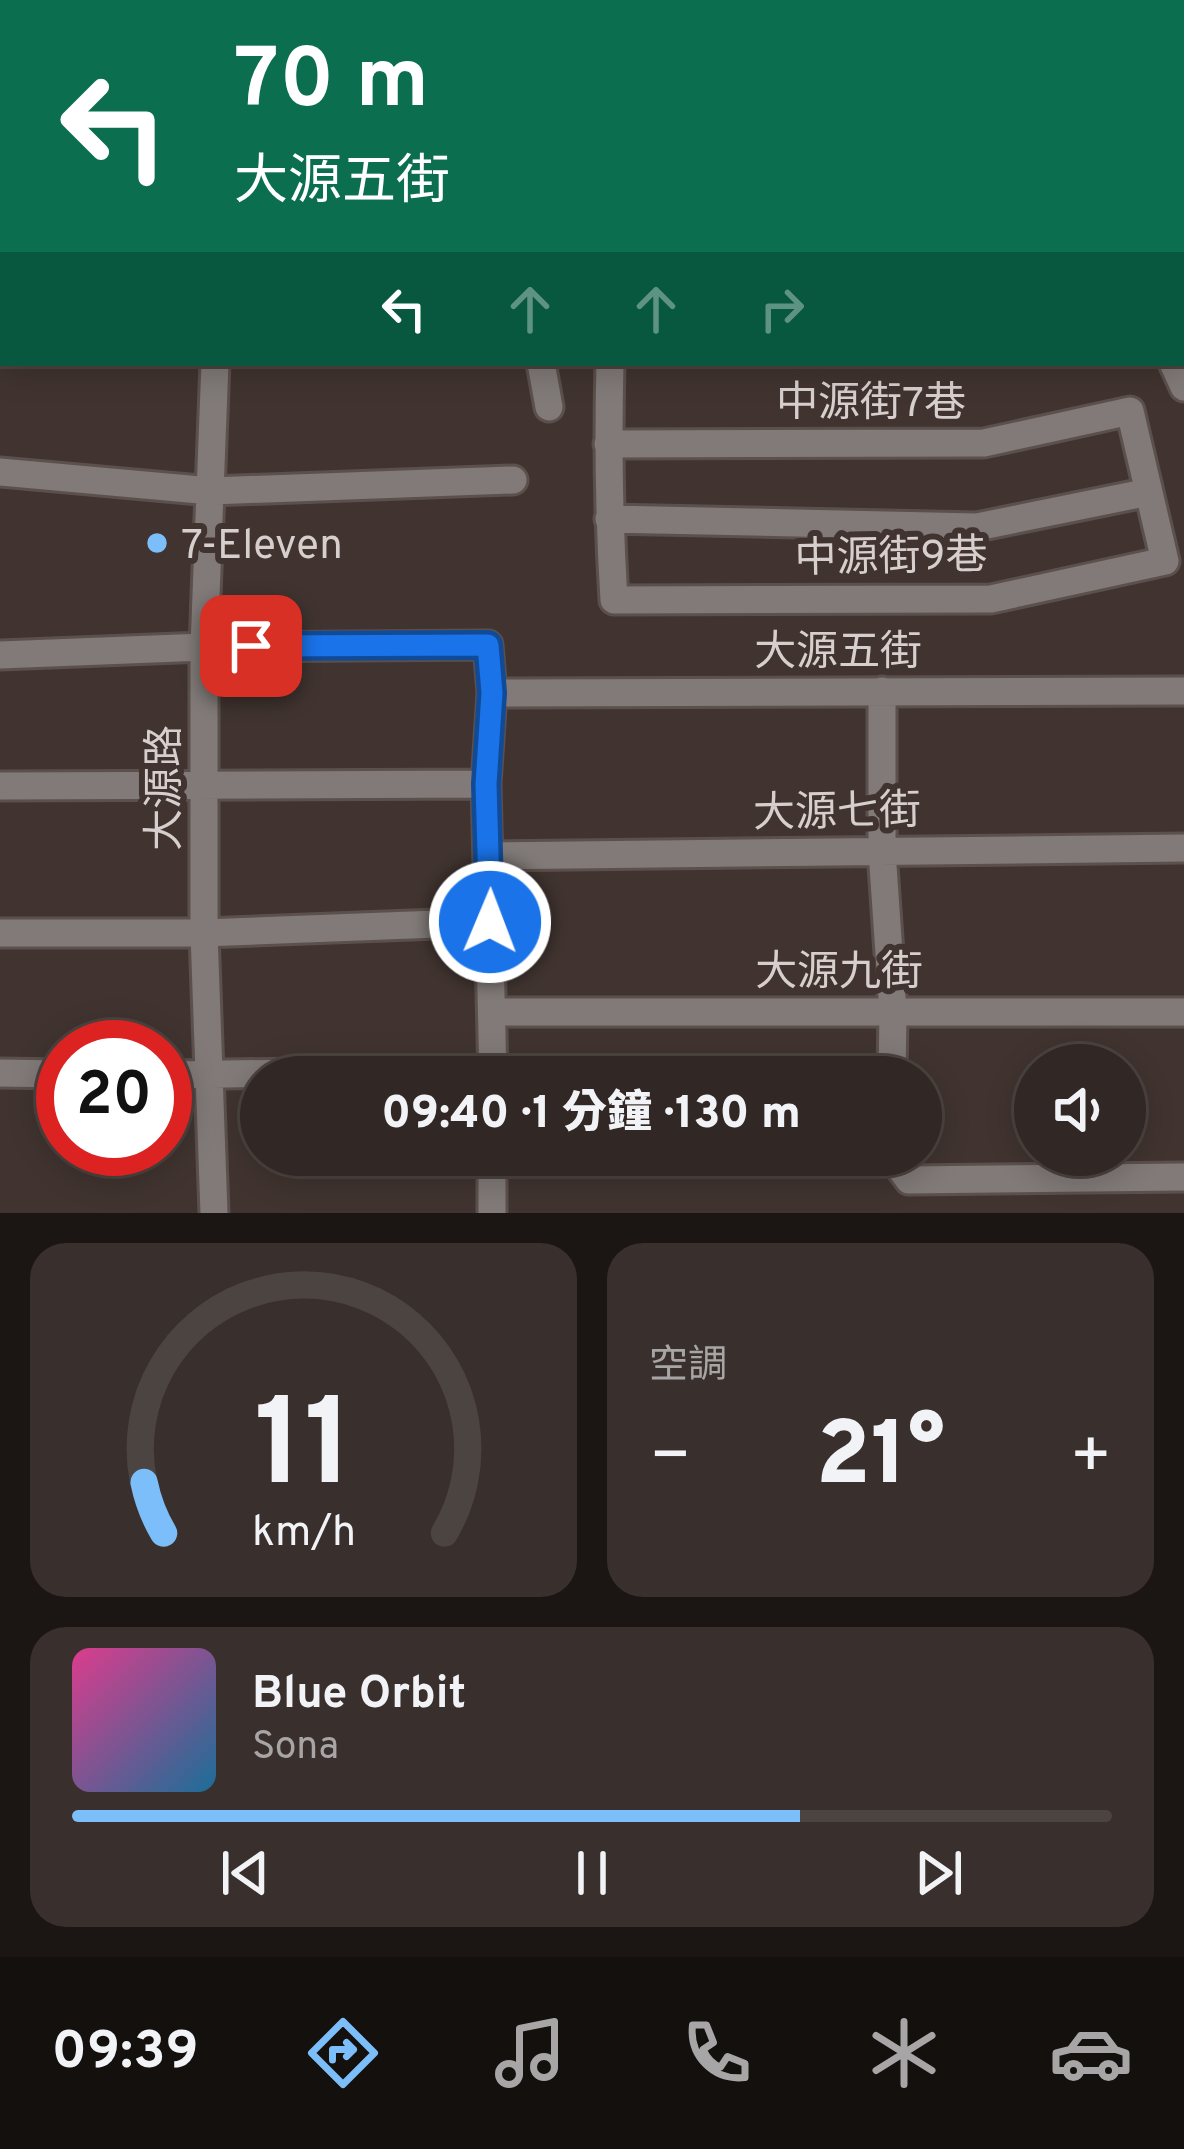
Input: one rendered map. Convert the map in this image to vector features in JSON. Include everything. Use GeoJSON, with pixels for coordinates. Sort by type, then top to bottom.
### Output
{"type":"FeatureCollection","features":[{"type":"Feature","properties":{"kind":"street","name":"大源路"},"geometry":{"type":"LineString","coordinates":[[214,1213],[204,933],[204,647],[215,366]]}},
{"type":"Feature","properties":{"kind":"street"},"geometry":{"type":"LineString","coordinates":[[542,366],[549,407]]}},
{"type":"Feature","properties":{"kind":"street"},"geometry":{"type":"LineString","coordinates":[[610,366],[609,519],[977,527],[1149,492]]}},
{"type":"Feature","properties":{"kind":"street","name":"中源街7巷"},"geometry":{"type":"LineString","coordinates":[[608,444],[984,443],[1130,411],[1149,492]]}},
{"type":"Feature","properties":{"kind":"street"},"geometry":{"type":"LineString","coordinates":[[0,472],[211,491],[512,480]]}},
{"type":"Feature","properties":{"kind":"street","name":"中源街9巷"},"geometry":{"type":"LineString","coordinates":[[609,519],[614,600],[992,599],[1165,561],[1149,492]]}},
{"type":"Feature","properties":{"kind":"street"},"geometry":{"type":"LineString","coordinates":[[0,655],[204,647],[488,645],[492,693],[486,784],[493,1056]]}},
{"type":"Feature","properties":{"kind":"street","name":"大源五街"},"geometry":{"type":"LineString","coordinates":[[492,693],[1184,691]]}},
{"type":"Feature","properties":{"kind":"street"},"geometry":{"type":"LineString","coordinates":[[881,692],[882,851],[892,1056]]}},
{"type":"Feature","properties":{"kind":"street"},"geometry":{"type":"LineString","coordinates":[[0,786],[486,784]]}},
{"type":"Feature","properties":{"kind":"street","name":"大源七街"},"geometry":{"type":"LineString","coordinates":[[490,856],[1184,848]]}},
{"type":"Feature","properties":{"kind":"street"},"geometry":{"type":"LineString","coordinates":[[0,933],[204,933],[490,922]]}},
{"type":"Feature","properties":{"kind":"street","name":"大源九街"},"geometry":{"type":"LineString","coordinates":[[494,1012],[1184,1012]]}},
{"type":"Feature","properties":{"kind":"street"},"geometry":{"type":"LineString","coordinates":[[0,1073],[36,1074]]}},
{"type":"Feature","properties":{"kind":"street"},"geometry":{"type":"LineString","coordinates":[[192,1075],[240,1075]]}},
{"type":"Feature","properties":{"kind":"street"},"geometry":{"type":"LineString","coordinates":[[492,1176],[492,1213]]}},
{"type":"Feature","properties":{"kind":"street"},"geometry":{"type":"LineString","coordinates":[[906,1176],[909,1180],[1184,1177]]}},
{"type":"Feature","properties":{"kind":"place","name":"7-Eleven"},"geometry":{"type":"Point","coordinates":[157,543]}},
{"type":"Feature","properties":{"kind":"route"},"geometry":{"type":"LineString","coordinates":[[251,646],[488,645],[492,693],[486,784],[490,922]]}}]}
